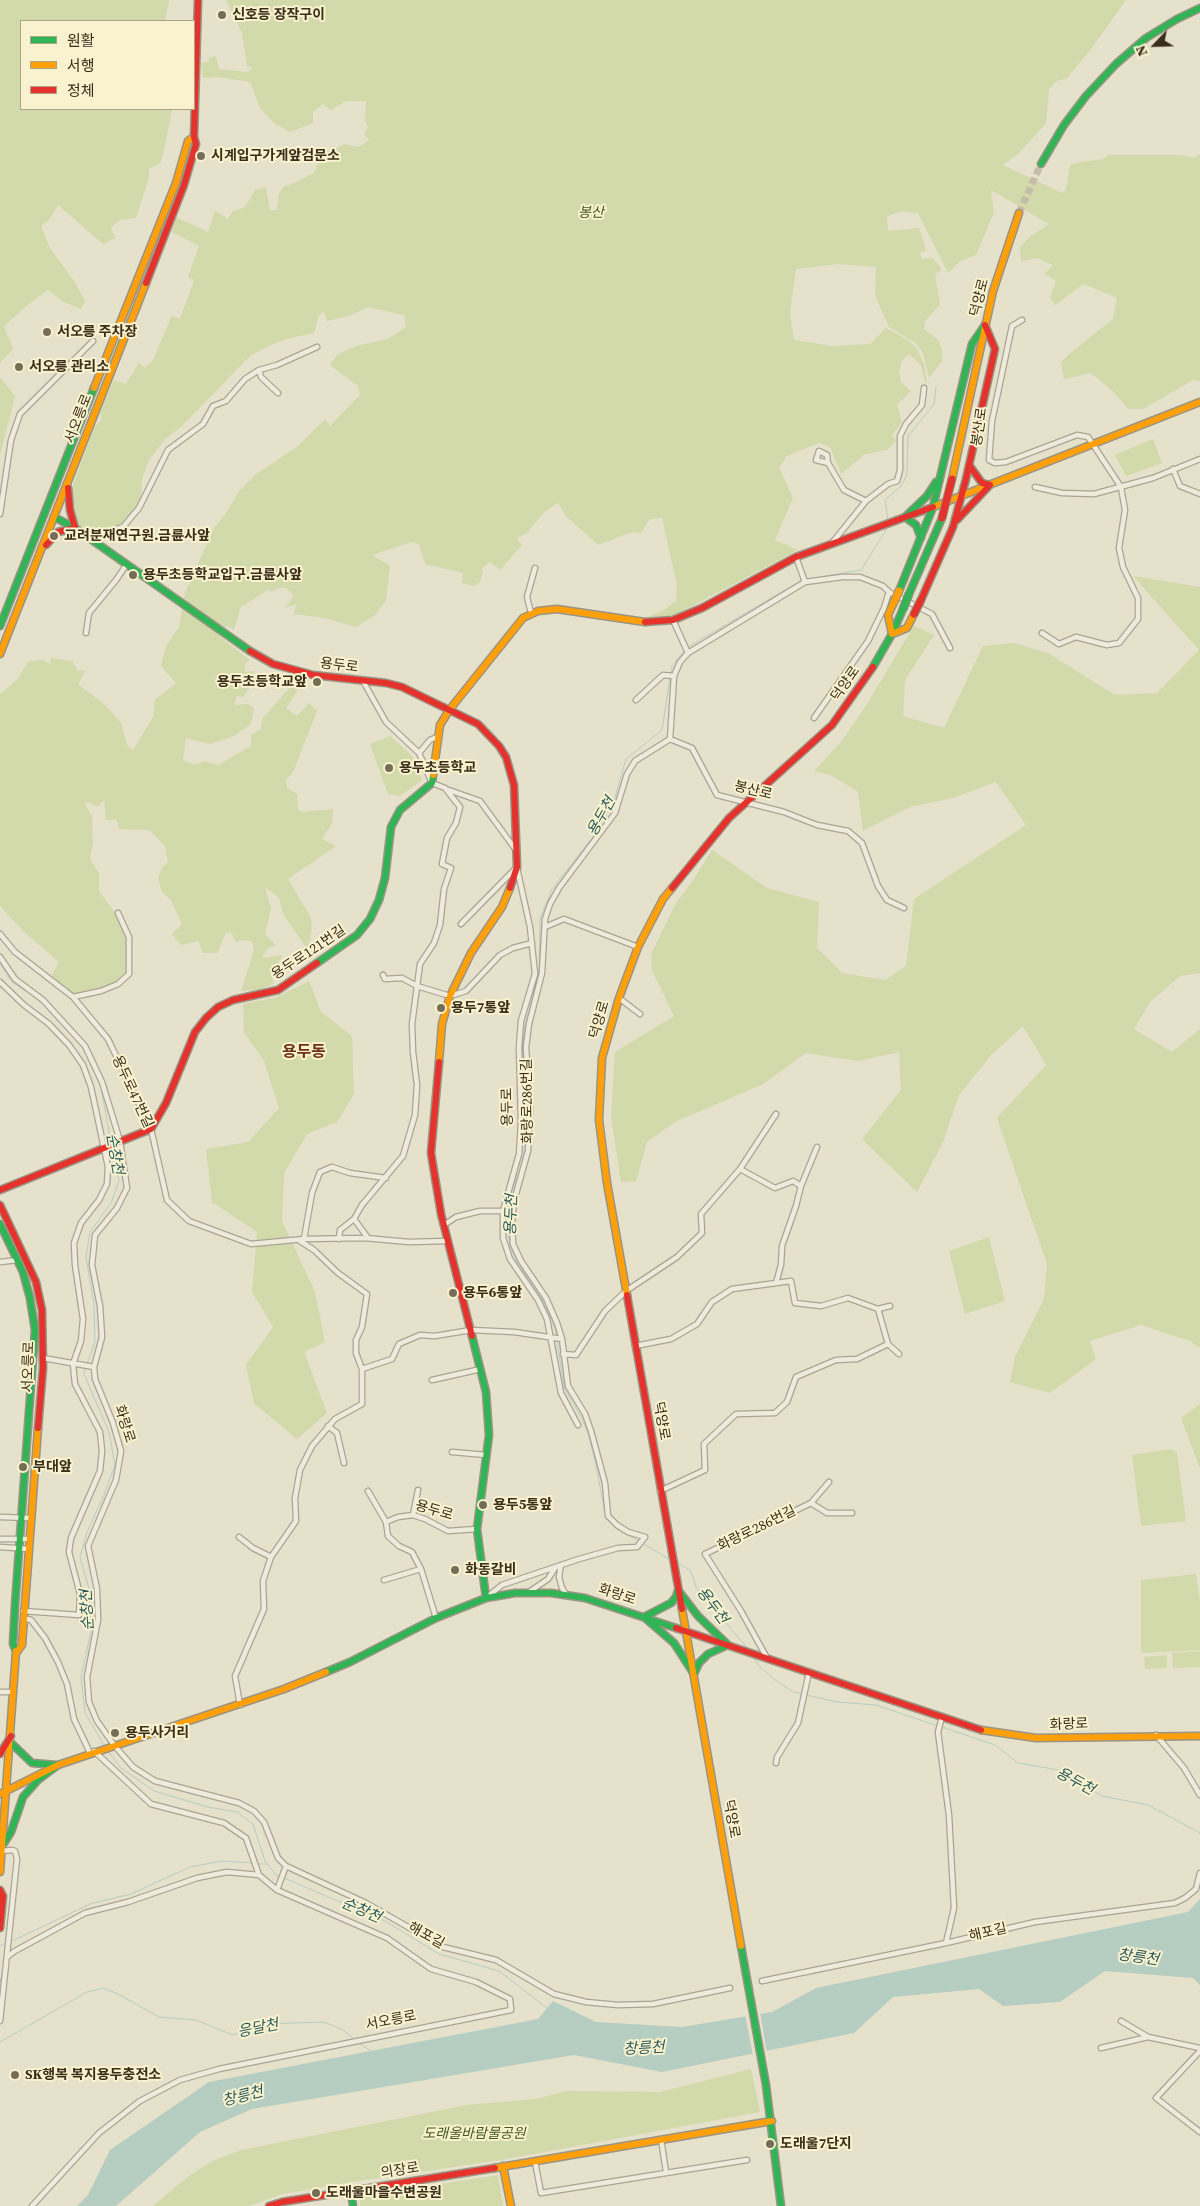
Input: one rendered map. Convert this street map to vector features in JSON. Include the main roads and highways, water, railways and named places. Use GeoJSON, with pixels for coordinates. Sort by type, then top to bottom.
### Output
{"type":"FeatureCollection","features":[{"type":"Feature","properties":{"kind":"main road","name":"서오릉로"},"geometry":{"type":"LineString","coordinates":[[195,103],[198,0]]}},
{"type":"Feature","properties":{"kind":"main road"},"geometry":{"type":"LineString","coordinates":[[1041,164],[1064,126],[1086,96],[1116,64],[1146,38],[1177,18],[1200,8]]}},
{"type":"Feature","properties":{"kind":"main road","name":"서오릉로"},"geometry":{"type":"LineString","coordinates":[[0,654],[184,185],[196,144],[194,137],[195,110]]}},
{"type":"Feature","properties":{"kind":"main road","name":"서오릉로"},"geometry":{"type":"LineString","coordinates":[[0,626],[176,183],[188,142],[194,137]]}},
{"type":"Feature","properties":{"kind":"main road","name":"덕양로"},"geometry":{"type":"LineString","coordinates":[[772,2121],[606,1183],[600,1120],[602,1058],[619,998],[638,947],[664,900],[687,868],[729,818],[749,802],[832,725],[874,666],[892,634],[942,518],[993,291],[1019,213]]}},
{"type":"Feature","properties":{"kind":"main road"},"geometry":{"type":"LineString","coordinates":[[986,325],[995,349],[962,496],[953,526],[907,628],[892,634],[888,615],[933,507],[972,344],[986,325]]}},
{"type":"Feature","properties":{"kind":"main road"},"geometry":{"type":"LineString","coordinates":[[450,709],[522,618],[538,610],[556,609],[650,623],[673,620],[702,608],[796,557],[962,496],[1200,402]]}},
{"type":"Feature","properties":{"kind":"main road"},"geometry":{"type":"LineString","coordinates":[[969,465],[982,483],[990,485]]}},
{"type":"Feature","properties":{"kind":"main road"},"geometry":{"type":"LineString","coordinates":[[906,517],[932,490],[941,473]]}},
{"type":"Feature","properties":{"kind":"main road"},"geometry":{"type":"LineString","coordinates":[[41,552],[58,532],[75,528],[67,490],[69,480]]}},
{"type":"Feature","properties":{"kind":"main road"},"geometry":{"type":"LineString","coordinates":[[953,526],[990,485]]}},
{"type":"Feature","properties":{"kind":"main road","name":"용두로"},"geometry":{"type":"LineString","coordinates":[[54,517],[90,538],[251,652],[273,664],[313,675],[402,687],[478,724],[499,746],[506,757],[514,785],[517,867],[502,907],[471,953],[450,996],[442,1024],[431,1153],[444,1225],[486,1392],[489,1435],[477,1529],[486,1598]]}},
{"type":"Feature","properties":{"kind":"main road"},"geometry":{"type":"LineString","coordinates":[[906,517],[916,525],[921,539]]}},
{"type":"Feature","properties":{"kind":"main road","name":"용두로121번길"},"geometry":{"type":"LineString","coordinates":[[0,1190],[150,1128],[166,1103],[195,1032],[206,1018],[218,1007],[233,1000],[278,990],[358,935],[370,919],[379,900],[391,827],[400,810],[432,783],[436,766],[437,737],[440,725],[450,709]]}},
{"type":"Feature","properties":{"kind":"main road","name":"서오릉로"},"geometry":{"type":"LineString","coordinates":[[0,1205],[36,1282],[42,1310],[43,1358],[30,1539],[22,1645],[17,1652]]}},
{"type":"Feature","properties":{"kind":"main road","name":"서오릉로"},"geometry":{"type":"LineString","coordinates":[[0,1224],[18,1260],[30,1298],[35,1330],[13,1644],[17,1652],[8,1790],[1,1846],[0,1872]]}},
{"type":"Feature","properties":{"kind":"main road"},"geometry":{"type":"LineString","coordinates":[[678,1590],[676,1597],[671,1603],[644,1617],[674,1643],[694,1674]]}},
{"type":"Feature","properties":{"kind":"main road"},"geometry":{"type":"LineString","coordinates":[[678,1590],[698,1616],[728,1645],[708,1654],[699,1663],[694,1674]]}},
{"type":"Feature","properties":{"kind":"main road","name":"화랑로"},"geometry":{"type":"LineString","coordinates":[[0,1794],[58,1764],[284,1689],[350,1662],[436,1618],[486,1598],[528,1593],[585,1598],[686,1633],[809,1672],[942,1719],[986,1731],[1036,1738],[1156,1735],[1200,1736]]}},
{"type":"Feature","properties":{"kind":"main road"},"geometry":{"type":"LineString","coordinates":[[1,1751],[11,1739],[25,1758],[32,1763],[58,1764]]}},
{"type":"Feature","properties":{"kind":"main road"},"geometry":{"type":"LineString","coordinates":[[1,1846],[11,1832],[23,1797],[38,1780],[58,1764]]}},
{"type":"Feature","properties":{"kind":"main road"},"geometry":{"type":"LineString","coordinates":[[0,1890],[3,1896],[0,1928]]}},
{"type":"Feature","properties":{"kind":"main road"},"geometry":{"type":"LineString","coordinates":[[772,2121],[781,2206]]}},
{"type":"Feature","properties":{"kind":"main road","name":"의장로"},"geometry":{"type":"LineString","coordinates":[[269,2206],[772,2121]]}},
{"type":"Feature","properties":{"kind":"main road"},"geometry":{"type":"LineString","coordinates":[[503,2166],[511,2206]]}},
{"type":"Feature","properties":{"kind":"main road"},"geometry":{"type":"LineString","coordinates":[[351,2191],[353,2206]]}},
{"type":"Feature","properties":{"kind":"water","name":"창릉천"},"geometry":{"type":"Polygon","coordinates":[[[1200,1899],[1200,1985],[1193,1978],[1105,1971],[1060,2002],[1003,2006],[979,1989],[893,1997],[854,2033],[662,2072],[574,2055],[252,2109],[200,2132],[116,2206],[77,2206],[88,2195],[110,2150],[209,2082],[538,2019],[553,2001],[596,2022],[682,2027],[772,2012],[816,1988],[1188,1912],[1200,1899]]]}},
{"type":"Feature","properties":{"kind":"waterway","name":"용두천"},"geometry":{"type":"LineString","coordinates":[[888,520],[885,500],[901,486],[907,475],[908,436],[934,404],[936,387]]}},
{"type":"Feature","properties":{"kind":"waterway","name":"용두천"},"geometry":{"type":"LineString","coordinates":[[688,647],[802,580],[861,570],[887,526]]}},
{"type":"Feature","properties":{"kind":"waterway","name":"용두천"},"geometry":{"type":"LineString","coordinates":[[671,674],[672,666],[685,650]]}},
{"type":"Feature","properties":{"kind":"waterway","name":"용두천"},"geometry":{"type":"LineString","coordinates":[[557,1337],[542,1299],[517,1262],[511,1249],[508,1235],[512,1189],[522,1165],[525,1145],[526,1114],[522,1048],[525,1025],[539,973],[540,919],[552,889],[593,837],[614,801],[626,759],[662,730],[670,678]]}},
{"type":"Feature","properties":{"kind":"waterway","name":"순창천"},"geometry":{"type":"LineString","coordinates":[[0,964],[12,982],[37,998]]}},
{"type":"Feature","properties":{"kind":"waterway","name":"순창천"},"geometry":{"type":"LineString","coordinates":[[83,1047],[93,1068]]}},
{"type":"Feature","properties":{"kind":"waterway","name":"순창천"},"geometry":{"type":"LineString","coordinates":[[101,1087],[111,1143]]}},
{"type":"Feature","properties":{"kind":"waterway","name":"순창천"},"geometry":{"type":"LineString","coordinates":[[87,1364],[95,1342],[94,1304],[86,1257],[90,1232],[111,1203],[119,1181],[112,1146]]}},
{"type":"Feature","properties":{"kind":"waterway","name":"용두천"},"geometry":{"type":"LineString","coordinates":[[557,1341],[564,1387],[588,1433],[606,1518],[618,1530],[639,1541]]}},
{"type":"Feature","properties":{"kind":"waterway","name":"순창천"},"geometry":{"type":"LineString","coordinates":[[86,1367],[84,1374],[109,1432],[115,1465],[87,1532],[80,1557],[90,1592],[91,1631],[81,1677],[85,1713],[104,1745]]}},
{"type":"Feature","properties":{"kind":"waterway","name":"용두천"},"geometry":{"type":"LineString","coordinates":[[642,1543],[669,1559]]}},
{"type":"Feature","properties":{"kind":"waterway","name":"용두천"},"geometry":{"type":"LineString","coordinates":[[677,1563],[691,1571],[696,1587],[748,1649]]}},
{"type":"Feature","properties":{"kind":"waterway","name":"용두천"},"geometry":{"type":"LineString","coordinates":[[753,1657],[759,1666],[779,1683],[794,1692],[802,1694]]}},
{"type":"Feature","properties":{"kind":"waterway","name":"용두천"},"geometry":{"type":"LineString","coordinates":[[806,1695],[837,1702],[876,1705],[938,1726]]}},
{"type":"Feature","properties":{"kind":"waterway","name":"용두천"},"geometry":{"type":"LineString","coordinates":[[942,1727],[995,1745],[1018,1763],[1059,1770],[1102,1796],[1148,1805],[1200,1833]]}},
{"type":"Feature","properties":{"kind":"waterway","name":"순창천"},"geometry":{"type":"LineString","coordinates":[[108,1751],[121,1768],[154,1791],[208,1807],[237,1812],[253,1824],[265,1861],[276,1875],[280,1877]]}},
{"type":"Feature","properties":{"kind":"waterway"},"geometry":{"type":"LineString","coordinates":[[10,1942],[90,1904],[131,1894],[190,1867],[222,1861],[253,1863]]}},
{"type":"Feature","properties":{"kind":"waterway"},"geometry":{"type":"LineString","coordinates":[[257,1864],[267,1864]]}},
{"type":"Feature","properties":{"kind":"waterway","name":"순창천"},"geometry":{"type":"LineString","coordinates":[[284,1878],[385,1921],[439,1954],[499,1971],[547,2008]]}},
{"type":"Feature","properties":{"kind":"waterway"},"geometry":{"type":"LineString","coordinates":[[0,1946],[6,1943]]}},
{"type":"Feature","properties":{"kind":"waterway","name":"응달천"},"geometry":{"type":"LineString","coordinates":[[0,2042],[87,1992],[103,1988],[118,1994],[159,2017],[196,2020],[233,2035],[265,2024],[324,2022],[343,2030],[354,2039]]}},
{"type":"Feature","properties":{"kind":"waterway","name":"응달천"},"geometry":{"type":"LineString","coordinates":[[359,2043],[372,2052]]}},
{"type":"Feature","properties":{"kind":"tunnel"},"geometry":{"type":"LineString","coordinates":[[1019,213],[1041,164]]}},
{"type":"Feature","properties":{"kind":"place","name":"신호등 장작구이"},"geometry":{"type":"Point","coordinates":[222,15]}},
{"type":"Feature","properties":{"kind":"place","name":"시계입구가게앞검문소"},"geometry":{"type":"Point","coordinates":[201,156]}},
{"type":"Feature","properties":{"kind":"place","name":"서오릉 주차장"},"geometry":{"type":"Point","coordinates":[47,332]}},
{"type":"Feature","properties":{"kind":"place","name":"서오릉 관리소"},"geometry":{"type":"Point","coordinates":[19,367]}},
{"type":"Feature","properties":{"kind":"place","name":"교려분재연구원.금륜사앞"},"geometry":{"type":"Point","coordinates":[54,536]}},
{"type":"Feature","properties":{"kind":"place","name":"용두초등학교입구.금륜사앞"},"geometry":{"type":"Point","coordinates":[133,575]}},
{"type":"Feature","properties":{"kind":"place","name":"용두초등학교앞"},"geometry":{"type":"Point","coordinates":[317,682]}},
{"type":"Feature","properties":{"kind":"place","name":"용두초등학교"},"geometry":{"type":"Point","coordinates":[389,768]}},
{"type":"Feature","properties":{"kind":"place","name":"용두7통앞"},"geometry":{"type":"Point","coordinates":[441,1008]}},
{"type":"Feature","properties":{"kind":"place","name":"용두6통앞"},"geometry":{"type":"Point","coordinates":[453,1293]}},
{"type":"Feature","properties":{"kind":"place","name":"부대앞"},"geometry":{"type":"Point","coordinates":[23,1467]}},
{"type":"Feature","properties":{"kind":"place","name":"용두5통앞"},"geometry":{"type":"Point","coordinates":[483,1505]}},
{"type":"Feature","properties":{"kind":"place","name":"화동갈비"},"geometry":{"type":"Point","coordinates":[455,1570]}},
{"type":"Feature","properties":{"kind":"place","name":"용두사거리"},"geometry":{"type":"Point","coordinates":[115,1733]}},
{"type":"Feature","properties":{"kind":"place","name":"SK행복 복지용두충전소"},"geometry":{"type":"Point","coordinates":[15,2075]}},
{"type":"Feature","properties":{"kind":"place","name":"도래울7단지"},"geometry":{"type":"Point","coordinates":[770,2144]}},
{"type":"Feature","properties":{"kind":"place","name":"도래울마을수변공원"},"geometry":{"type":"Point","coordinates":[316,2193]}},
{"type":"Feature","properties":{"kind":"district","name":"용두동"},"geometry":{"type":"Point","coordinates":[304,1053]}},
{"type":"Feature","properties":{"kind":"park label","name":"봉산"},"geometry":{"type":"Point","coordinates":[591,213]}},
{"type":"Feature","properties":{"kind":"park label","name":"도래울바람물공원"},"geometry":{"type":"Point","coordinates":[474,2134]}}]}
